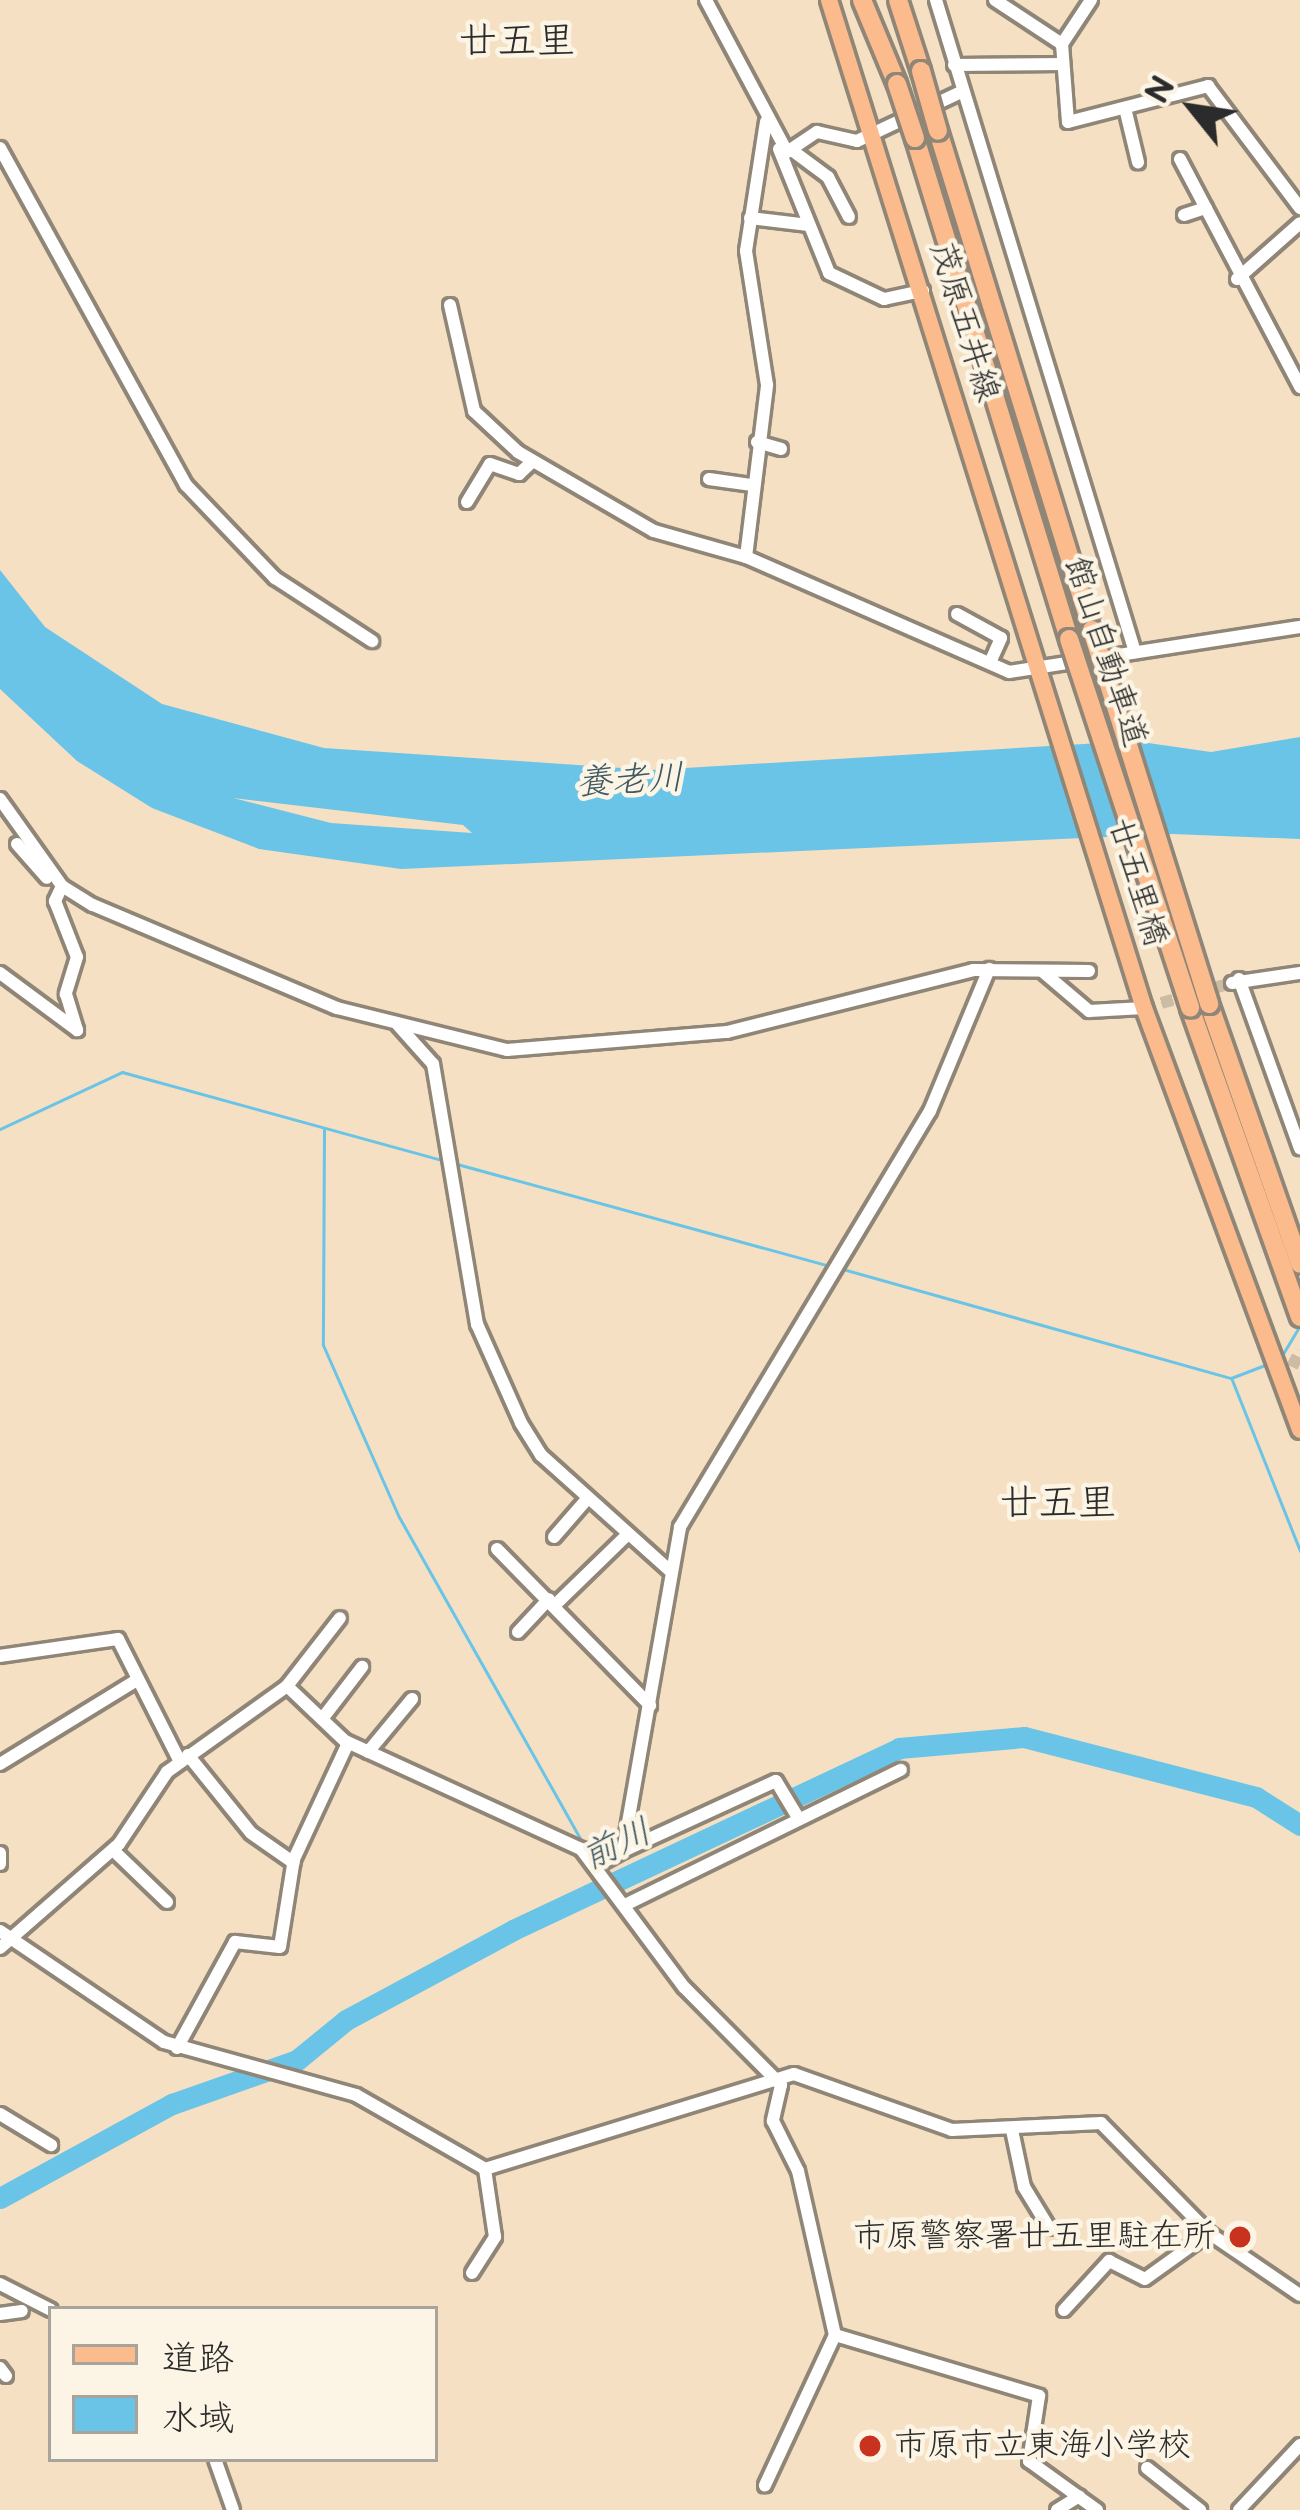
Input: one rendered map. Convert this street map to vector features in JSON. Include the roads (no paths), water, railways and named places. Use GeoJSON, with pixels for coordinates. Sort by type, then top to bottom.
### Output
{"type":"FeatureCollection","features":[{"type":"Feature","properties":{"kind":"highway"},"geometry":{"type":"LineString","coordinates":[[862,0],[897,84]]}},
{"type":"Feature","properties":{"kind":"highway","name":"館山自動車道"},"geometry":{"type":"LineString","coordinates":[[872,0],[1069,639],[1199,1006],[1300,1317]]}},
{"type":"Feature","properties":{"kind":"highway","name":"館山自動車道"},"geometry":{"type":"LineString","coordinates":[[898,0],[1092,630],[1199,1006],[1300,1264]]}},
{"type":"Feature","properties":{"kind":"main road","name":"茂原五井線"},"geometry":{"type":"LineString","coordinates":[[830,0],[1038,663]]}},
{"type":"Feature","properties":{"kind":"main road","name":"廿五里橋"},"geometry":{"type":"LineString","coordinates":[[1038,663],[1144,1008]]}},
{"type":"Feature","properties":{"kind":"main road"},"geometry":{"type":"LineString","coordinates":[[1144,1008],[1286,1374],[1300,1430]]}},
{"type":"Feature","properties":{"kind":"street"},"geometry":{"type":"LineString","coordinates":[[706,0],[766,122],[786,150],[829,273],[884,299],[923,291]]}},
{"type":"Feature","properties":{"kind":"street"},"geometry":{"type":"LineString","coordinates":[[936,0],[1135,652]]}},
{"type":"Feature","properties":{"kind":"street"},"geometry":{"type":"LineString","coordinates":[[995,0],[1062,44]]}},
{"type":"Feature","properties":{"kind":"street"},"geometry":{"type":"LineString","coordinates":[[1090,0],[1062,44],[1068,122],[1208,86],[1300,208]]}},
{"type":"Feature","properties":{"kind":"street"},"geometry":{"type":"LineString","coordinates":[[954,64],[1063,64]]}},
{"type":"Feature","properties":{"kind":"street"},"geometry":{"type":"LineString","coordinates":[[786,150],[817,132],[852,142],[873,128],[961,92]]}},
{"type":"Feature","properties":{"kind":"street"},"geometry":{"type":"LineString","coordinates":[[1125,107],[1138,162]]}},
{"type":"Feature","properties":{"kind":"street"},"geometry":{"type":"LineString","coordinates":[[746,556],[767,385],[750,218],[766,122]]}},
{"type":"Feature","properties":{"kind":"street"},"geometry":{"type":"LineString","coordinates":[[0,148],[117,352],[177,472],[222,527],[275,578],[372,641]]}},
{"type":"Feature","properties":{"kind":"street"},"geometry":{"type":"LineString","coordinates":[[786,150],[828,177],[849,217]]}},
{"type":"Feature","properties":{"kind":"street"},"geometry":{"type":"LineString","coordinates":[[1180,159],[1237,279],[1300,387]]}},
{"type":"Feature","properties":{"kind":"street"},"geometry":{"type":"LineString","coordinates":[[1184,215],[1206,208]]}},
{"type":"Feature","properties":{"kind":"street"},"geometry":{"type":"LineString","coordinates":[[750,218],[809,225]]}},
{"type":"Feature","properties":{"kind":"street"},"geometry":{"type":"LineString","coordinates":[[1237,279],[1300,224]]}},
{"type":"Feature","properties":{"kind":"street"},"geometry":{"type":"LineString","coordinates":[[450,305],[474,411],[532,462],[654,531],[746,556],[992,658],[1009,672],[1038,663],[1300,627]]}},
{"type":"Feature","properties":{"kind":"street"},"geometry":{"type":"LineString","coordinates":[[117,352],[130,340]]}},
{"type":"Feature","properties":{"kind":"street"},"geometry":{"type":"LineString","coordinates":[[758,442],[782,449]]}},
{"type":"Feature","properties":{"kind":"street"},"geometry":{"type":"LineString","coordinates":[[467,502],[490,464],[519,474],[532,462]]}},
{"type":"Feature","properties":{"kind":"street"},"geometry":{"type":"LineString","coordinates":[[709,479],[752,485]]}},
{"type":"Feature","properties":{"kind":"street"},"geometry":{"type":"LineString","coordinates":[[958,614],[1001,638],[992,658]]}},
{"type":"Feature","properties":{"kind":"street"},"geometry":{"type":"LineString","coordinates":[[0,799],[55,897],[77,957],[66,994],[77,1030],[0,973]]}},
{"type":"Feature","properties":{"kind":"street"},"geometry":{"type":"LineString","coordinates":[[16,844],[55,897],[252,974],[392,1022],[544,1051],[728,1032],[989,969],[1088,970]]}},
{"type":"Feature","properties":{"kind":"street"},"geometry":{"type":"LineString","coordinates":[[623,1851],[680,1527],[930,1111],[989,969]]}},
{"type":"Feature","properties":{"kind":"street"},"geometry":{"type":"LineString","coordinates":[[1042,971],[1090,1012],[1144,1008]]}},
{"type":"Feature","properties":{"kind":"street"},"geometry":{"type":"LineString","coordinates":[[1300,973],[1235,981],[1300,1148]]}},
{"type":"Feature","properties":{"kind":"street"},"geometry":{"type":"LineString","coordinates":[[392,1022],[433,1064],[483,1310],[477,1324],[521,1423],[587,1499],[669,1570]]}},
{"type":"Feature","properties":{"kind":"street"},"geometry":{"type":"LineString","coordinates":[[554,1537],[587,1499]]}},
{"type":"Feature","properties":{"kind":"street"},"geometry":{"type":"LineString","coordinates":[[518,1631],[626,1536]]}},
{"type":"Feature","properties":{"kind":"street"},"geometry":{"type":"LineString","coordinates":[[497,1549],[650,1705]]}},
{"type":"Feature","properties":{"kind":"street"},"geometry":{"type":"LineString","coordinates":[[6,1945],[113,1850],[184,1759],[287,1686],[340,1618]]}},
{"type":"Feature","properties":{"kind":"street"},"geometry":{"type":"LineString","coordinates":[[0,1656],[118,1639],[134,1682],[184,1759],[251,1833],[294,1863]]}},
{"type":"Feature","properties":{"kind":"street"},"geometry":{"type":"LineString","coordinates":[[322,1719],[362,1667]]}},
{"type":"Feature","properties":{"kind":"street"},"geometry":{"type":"LineString","coordinates":[[0,1765],[134,1682]]}},
{"type":"Feature","properties":{"kind":"street"},"geometry":{"type":"LineString","coordinates":[[287,1686],[348,1742],[598,1865],[684,1987],[776,2080],[773,2121],[798,2171],[835,2335],[765,2485]]}},
{"type":"Feature","properties":{"kind":"street"},"geometry":{"type":"LineString","coordinates":[[368,1752],[412,1699]]}},
{"type":"Feature","properties":{"kind":"street"},"geometry":{"type":"LineString","coordinates":[[177,2048],[239,1938],[280,1947],[294,1863],[348,1742]]}},
{"type":"Feature","properties":{"kind":"street"},"geometry":{"type":"LineString","coordinates":[[627,1904],[902,1771]]}},
{"type":"Feature","properties":{"kind":"street"},"geometry":{"type":"LineString","coordinates":[[598,1865],[776,1780],[796,1816]]}},
{"type":"Feature","properties":{"kind":"street"},"geometry":{"type":"LineString","coordinates":[[113,1850],[167,1902]]}},
{"type":"Feature","properties":{"kind":"street"},"geometry":{"type":"LineString","coordinates":[[0,1853],[0,1864]]}},
{"type":"Feature","properties":{"kind":"street"},"geometry":{"type":"LineString","coordinates":[[0,1931],[6,1945],[177,2048],[249,2073],[356,2095],[485,2169],[794,2074],[952,2130],[1101,2123],[1209,2233],[1300,2295]]}},
{"type":"Feature","properties":{"kind":"street"},"geometry":{"type":"LineString","coordinates":[[0,2114],[50,2145]]}},
{"type":"Feature","properties":{"kind":"street"},"geometry":{"type":"LineString","coordinates":[[1012,2130],[1024,2187],[1049,2228]]}},
{"type":"Feature","properties":{"kind":"street"},"geometry":{"type":"LineString","coordinates":[[472,2272],[495,2236],[485,2169]]}},
{"type":"Feature","properties":{"kind":"street"},"geometry":{"type":"LineString","coordinates":[[1064,2310],[1109,2260],[1145,2279],[1209,2233]]}},
{"type":"Feature","properties":{"kind":"street"},"geometry":{"type":"LineString","coordinates":[[0,2284],[48,2308]]}},
{"type":"Feature","properties":{"kind":"street"},"geometry":{"type":"LineString","coordinates":[[0,2314],[22,2311]]}},
{"type":"Feature","properties":{"kind":"street"},"geometry":{"type":"LineString","coordinates":[[835,2335],[1039,2396],[1032,2465],[1097,2510]]}},
{"type":"Feature","properties":{"kind":"street"},"geometry":{"type":"LineString","coordinates":[[1239,2510],[1300,2445]]}},
{"type":"Feature","properties":{"kind":"street"},"geometry":{"type":"LineString","coordinates":[[216,2462],[232,2510]]}},
{"type":"Feature","properties":{"kind":"street"},"geometry":{"type":"LineString","coordinates":[[1147,2468],[1200,2510]]}},
{"type":"Feature","properties":{"kind":"street"},"geometry":{"type":"LineString","coordinates":[[1057,2510],[1078,2496]]}},
{"type":"Feature","properties":{"kind":"water","name":"養老川"},"geometry":{"type":"Polygon","coordinates":[[[0,570],[45,627],[162,704],[324,748],[652,770],[1134,741],[1211,752],[1300,737],[1300,839],[1173,834],[401,869],[259,849],[152,808],[77,761],[0,689],[0,570]],[[233,798],[331,823],[472,833],[463,825],[233,798]]]}},
{"type":"Feature","properties":{"kind":"waterway"},"geometry":{"type":"LineString","coordinates":[[0,1129],[122,1072],[442,1160]]}},
{"type":"Feature","properties":{"kind":"waterway"},"geometry":{"type":"LineString","coordinates":[[324,1130],[323,1345],[399,1517],[585,1847]]}},
{"type":"Feature","properties":{"kind":"waterway"},"geometry":{"type":"LineString","coordinates":[[457,1164],[830,1266]]}},
{"type":"Feature","properties":{"kind":"waterway"},"geometry":{"type":"LineString","coordinates":[[839,1268],[1231,1378],[1267,1364]]}},
{"type":"Feature","properties":{"kind":"waterway"},"geometry":{"type":"LineString","coordinates":[[1281,1357],[1300,1325]]}},
{"type":"Feature","properties":{"kind":"waterway"},"geometry":{"type":"LineString","coordinates":[[1232,1380],[1300,1551]]}},
{"type":"Feature","properties":{"kind":"waterway","name":"前川"},"geometry":{"type":"LineString","coordinates":[[0,2198],[172,2104],[297,2060],[346,2020],[513,1930],[899,1748],[1024,1737],[1256,1797],[1300,1825]]}},
{"type":"Feature","properties":{"kind":"tunnel"},"geometry":{"type":"LineString","coordinates":[[1144,1008],[1232,983]]}},
{"type":"Feature","properties":{"kind":"tunnel"},"geometry":{"type":"LineString","coordinates":[[1292,1367],[1300,1351]]}},
{"type":"Feature","properties":{"kind":"place","name":"市原警察署廿五里駐在所"},"geometry":{"type":"Point","coordinates":[1240,2237]}},
{"type":"Feature","properties":{"kind":"place","name":"市原市立東海小学校"},"geometry":{"type":"Point","coordinates":[870,2446]}},
{"type":"Feature","properties":{"kind":"district","name":"廿五里"},"geometry":{"type":"Point","coordinates":[517,42]}},
{"type":"Feature","properties":{"kind":"district","name":"廿五里"},"geometry":{"type":"Point","coordinates":[1058,1504]}}]}
